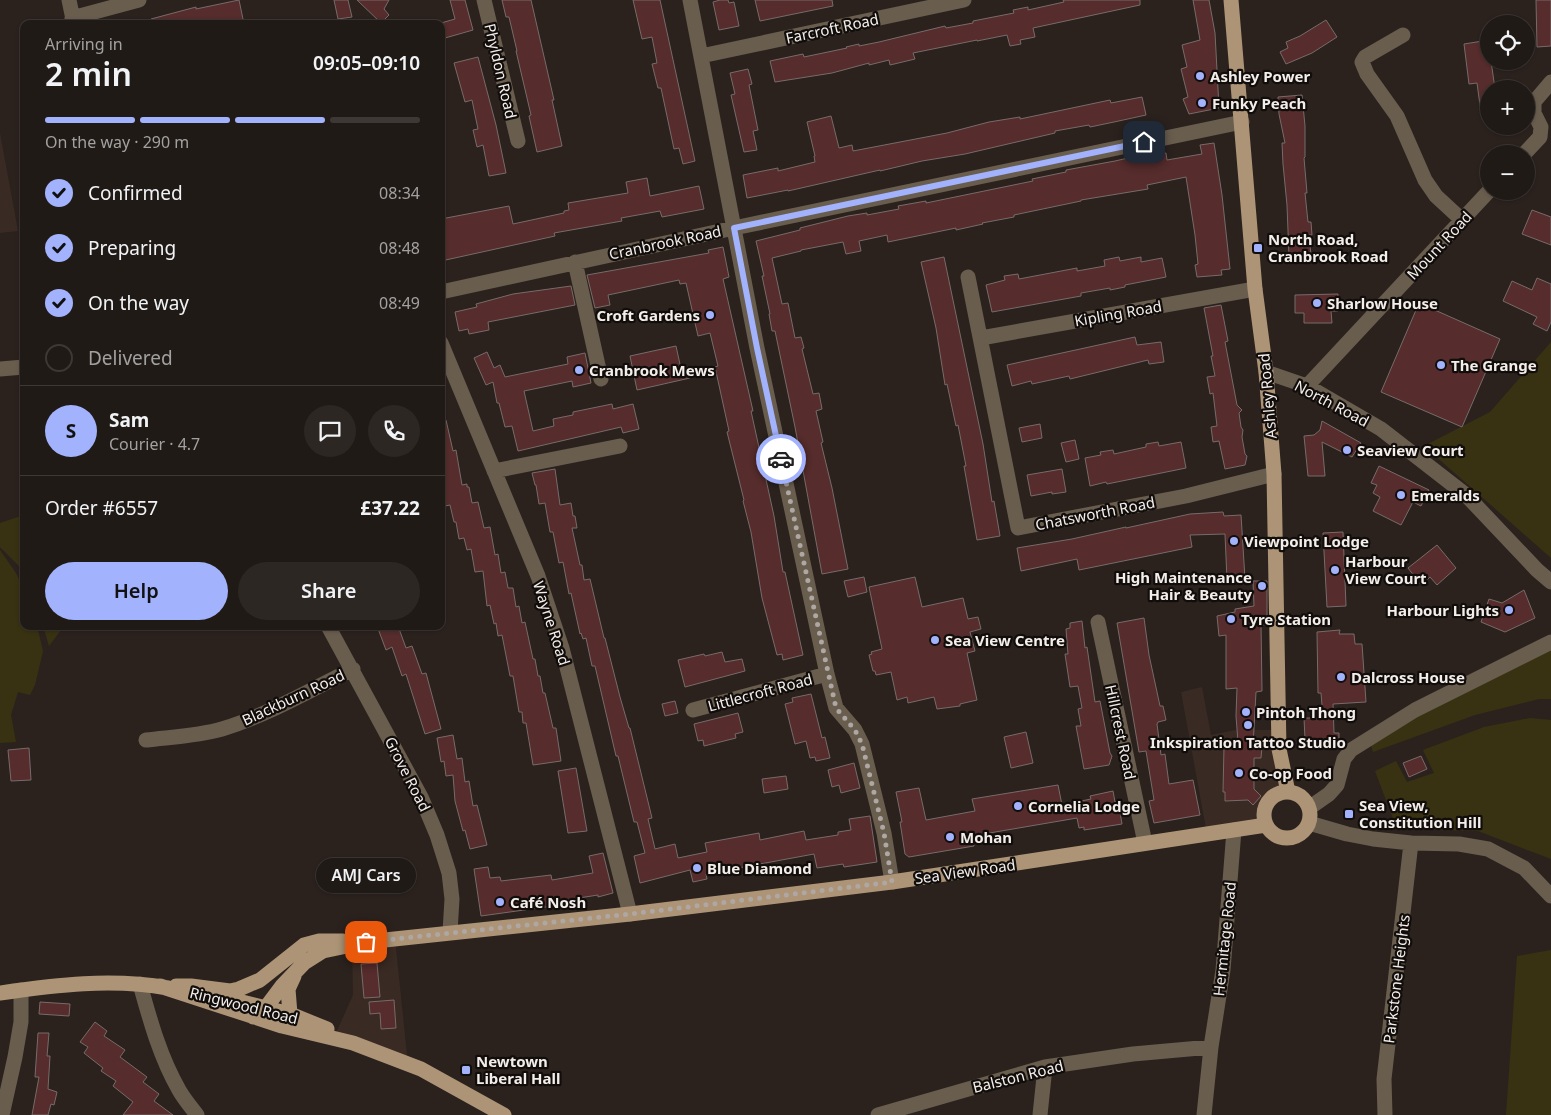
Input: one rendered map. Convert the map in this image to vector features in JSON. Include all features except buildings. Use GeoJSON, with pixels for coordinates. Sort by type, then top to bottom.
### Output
{"type":"FeatureCollection","features":[{"type":"Feature","properties":{"kind":"main road","name":"Ashley Road"},"geometry":{"type":"LineString","coordinates":[[1232,0],[1255,289],[1266,372],[1274,474],[1279,749],[1288,792]]}},
{"type":"Feature","properties":{"kind":"main road"},"geometry":{"type":"LineString","coordinates":[[1288,792],[1300,796],[1309,808],[1309,823],[1299,836],[1284,839],[1270,832],[1264,819],[1266,805],[1275,795],[1288,792]]}},
{"type":"Feature","properties":{"kind":"main road","name":"Sea View Road"},"geometry":{"type":"LineString","coordinates":[[260,1010],[304,963],[323,952],[366,942],[630,914],[892,882],[1266,825]]}},
{"type":"Feature","properties":{"kind":"main road","name":"Sea View Road"},"geometry":{"type":"LineString","coordinates":[[160,986],[191,986],[230,991],[260,980],[304,945],[318,941],[366,942]]}},
{"type":"Feature","properties":{"kind":"main road","name":"Sea View Road"},"geometry":{"type":"LineString","coordinates":[[290,1014],[288,989],[291,981],[304,963]]}},
{"type":"Feature","properties":{"kind":"main road"},"geometry":{"type":"LineString","coordinates":[[260,980],[260,1010]]}},
{"type":"Feature","properties":{"kind":"main road","name":"Ringwood Road"},"geometry":{"type":"LineString","coordinates":[[0,993],[75,983],[160,986],[212,995],[260,1010],[315,1034],[354,1043]]}},
{"type":"Feature","properties":{"kind":"main road","name":"Ringwood Road"},"geometry":{"type":"LineString","coordinates":[[260,1010],[290,1014],[354,1043],[421,1068],[504,1115]]}},
{"type":"Feature","properties":{"kind":"street"},"geometry":{"type":"LineString","coordinates":[[69,0],[73,20]]}},
{"type":"Feature","properties":{"kind":"street"},"geometry":{"type":"LineString","coordinates":[[76,20],[139,0]]}},
{"type":"Feature","properties":{"kind":"street","name":"Phyldon Road"},"geometry":{"type":"LineString","coordinates":[[484,0],[518,141]]}},
{"type":"Feature","properties":{"kind":"street"},"geometry":{"type":"LineString","coordinates":[[690,0],[759,358],[827,674],[836,708],[855,730],[862,744],[884,833],[892,882]]}},
{"type":"Feature","properties":{"kind":"street","name":"Farcroft Road"},"geometry":{"type":"LineString","coordinates":[[701,56],[964,0]]}},
{"type":"Feature","properties":{"kind":"street"},"geometry":{"type":"LineString","coordinates":[[1403,35],[1365,56],[1362,62],[1367,74],[1397,116],[1425,180],[1436,196],[1462,220]]}},
{"type":"Feature","properties":{"kind":"street"},"geometry":{"type":"LineString","coordinates":[[1532,145],[1540,137],[1541,127],[1534,113],[1534,102],[1551,82]]}},
{"type":"Feature","properties":{"kind":"street","name":"Cranbrook Road"},"geometry":{"type":"LineString","coordinates":[[445,291],[734,228],[1242,122]]}},
{"type":"Feature","properties":{"kind":"street","name":"Mount Road"},"geometry":{"type":"LineString","coordinates":[[1307,386],[1481,200]]}},
{"type":"Feature","properties":{"kind":"street"},"geometry":{"type":"LineString","coordinates":[[575,262],[601,379]]}},
{"type":"Feature","properties":{"kind":"street","name":"Chatsworth Road"},"geometry":{"type":"LineString","coordinates":[[968,277],[1018,528],[1186,496],[1274,474]]}},
{"type":"Feature","properties":{"kind":"street","name":"Kipling Road"},"geometry":{"type":"LineString","coordinates":[[981,338],[1255,289]]}},
{"type":"Feature","properties":{"kind":"street","name":"Wayne Road"},"geometry":{"type":"LineString","coordinates":[[445,353],[538,576],[562,648],[630,914]]}},
{"type":"Feature","properties":{"kind":"street"},"geometry":{"type":"LineString","coordinates":[[0,369],[20,367]]}},
{"type":"Feature","properties":{"kind":"street","name":"North Road"},"geometry":{"type":"LineString","coordinates":[[1266,372],[1307,386],[1381,429],[1466,495],[1537,570],[1551,582]]}},
{"type":"Feature","properties":{"kind":"street"},"geometry":{"type":"LineString","coordinates":[[494,471],[620,446]]}},
{"type":"Feature","properties":{"kind":"street","name":"Hillcrest Road"},"geometry":{"type":"LineString","coordinates":[[1098,622],[1145,843]]}},
{"type":"Feature","properties":{"kind":"street","name":"Grove Road"},"geometry":{"type":"LineString","coordinates":[[330,630],[421,797],[437,835],[449,873],[452,899],[450,932]]}},
{"type":"Feature","properties":{"kind":"street"},"geometry":{"type":"LineString","coordinates":[[1309,808],[1330,794],[1337,785],[1344,759],[1352,750],[1415,710],[1551,642]]}},
{"type":"Feature","properties":{"kind":"street","name":"Blackburn Road"},"geometry":{"type":"LineString","coordinates":[[146,740],[188,736],[221,729],[257,717],[352,669]]}},
{"type":"Feature","properties":{"kind":"street","name":"Littlecroft Road"},"geometry":{"type":"LineString","coordinates":[[693,710],[827,674]]}},
{"type":"Feature","properties":{"kind":"street"},"geometry":{"type":"LineString","coordinates":[[1309,823],[1373,839],[1458,844],[1488,849],[1524,868],[1551,896]]}},
{"type":"Feature","properties":{"kind":"street","name":"Hermitage Road"},"geometry":{"type":"LineString","coordinates":[[1204,1115],[1211,1047],[1223,970],[1234,830]]}},
{"type":"Feature","properties":{"kind":"street","name":"Parkstone Heights"},"geometry":{"type":"LineString","coordinates":[[1386,1115],[1384,1079],[1412,842]]}},
{"type":"Feature","properties":{"kind":"street"},"geometry":{"type":"LineString","coordinates":[[140,984],[151,1024],[164,1058],[179,1090],[197,1115]]}},
{"type":"Feature","properties":{"kind":"street"},"geometry":{"type":"LineString","coordinates":[[2,1115],[21,1022],[21,990]]}},
{"type":"Feature","properties":{"kind":"street","name":"Balston Road"},"geometry":{"type":"LineString","coordinates":[[878,1115],[1045,1067],[1133,1054],[1211,1047]]}},
{"type":"Feature","properties":{"kind":"street"},"geometry":{"type":"LineString","coordinates":[[1040,1115],[1045,1067]]}},
{"type":"Feature","properties":{"kind":"shaded area"},"geometry":{"type":"Polygon","coordinates":[[[0,133],[18,231],[0,233],[0,133]]]}},
{"type":"Feature","properties":{"kind":"shaded area"},"geometry":{"type":"Polygon","coordinates":[[[1551,342],[1551,558],[1424,446],[1490,412],[1551,342]]]}},
{"type":"Feature","properties":{"kind":"shaded area"},"geometry":{"type":"Polygon","coordinates":[[[20,516],[20,567],[0,547],[0,523],[20,516]]]}},
{"type":"Feature","properties":{"kind":"shaded area"},"geometry":{"type":"Polygon","coordinates":[[[0,550],[20,582],[20,630],[38,630],[43,651],[35,685],[30,695],[18,692],[11,715],[16,742],[0,743],[0,550]]]}},
{"type":"Feature","properties":{"kind":"shaded area"},"geometry":{"type":"Polygon","coordinates":[[[44,630],[61,630],[49,646],[44,630]]]}},
{"type":"Feature","properties":{"kind":"shaded area"},"geometry":{"type":"Polygon","coordinates":[[[1551,642],[1551,699],[1539,699],[1475,715],[1373,752],[1369,739],[1551,642]]]}},
{"type":"Feature","properties":{"kind":"shaded area"},"geometry":{"type":"Polygon","coordinates":[[[1202,687],[1211,735],[1235,730],[1278,730],[1281,793],[1270,800],[1264,812],[1264,819],[1207,834],[1181,692],[1202,687]]]}},
{"type":"Feature","properties":{"kind":"shaded area"},"geometry":{"type":"Polygon","coordinates":[[[1530,718],[1551,720],[1551,859],[1478,831],[1397,829],[1375,771],[1396,761],[1407,782],[1434,773],[1423,750],[1484,727],[1530,718]]]}},
{"type":"Feature","properties":{"kind":"shaded area"},"geometry":{"type":"Polygon","coordinates":[[[395,939],[408,1064],[336,1033],[353,995],[352,945],[395,939]]]}},
{"type":"Feature","properties":{"kind":"shaded area"},"geometry":{"type":"Polygon","coordinates":[[[1551,950],[1551,1115],[1506,1115],[1517,956],[1551,950]]]}},
{"type":"Feature","properties":{"kind":"way so far"},"geometry":{"type":"LineString","coordinates":[[366,942],[630,914],[892,882],[884,833],[862,744],[855,730],[836,708],[827,674],[781,459]]}},
{"type":"Feature","properties":{"kind":"place","name":"Ashley Power"},"geometry":{"type":"Point","coordinates":[1200,76]}},
{"type":"Feature","properties":{"kind":"place","name":"Funky Peach"},"geometry":{"type":"Point","coordinates":[1202,103]}},
{"type":"Feature","properties":{"kind":"place","name":"North Road, Cranbrook Road"},"geometry":{"type":"Point","coordinates":[1258,248]}},
{"type":"Feature","properties":{"kind":"place","name":"Sharlow House"},"geometry":{"type":"Point","coordinates":[1317,303]}},
{"type":"Feature","properties":{"kind":"place","name":"Croft Gardens"},"geometry":{"type":"Point","coordinates":[710,315]}},
{"type":"Feature","properties":{"kind":"place","name":"The Grange"},"geometry":{"type":"Point","coordinates":[1441,365]}},
{"type":"Feature","properties":{"kind":"place","name":"Cranbrook Mews"},"geometry":{"type":"Point","coordinates":[579,370]}},
{"type":"Feature","properties":{"kind":"place","name":"Seaview Court"},"geometry":{"type":"Point","coordinates":[1347,450]}},
{"type":"Feature","properties":{"kind":"place","name":"Emeralds"},"geometry":{"type":"Point","coordinates":[1401,495]}},
{"type":"Feature","properties":{"kind":"place","name":"Viewpoint Lodge"},"geometry":{"type":"Point","coordinates":[1234,541]}},
{"type":"Feature","properties":{"kind":"place","name":"Harbour View Court"},"geometry":{"type":"Point","coordinates":[1335,570]}},
{"type":"Feature","properties":{"kind":"place","name":"High Maintenance Hair & Beauty"},"geometry":{"type":"Point","coordinates":[1262,586]}},
{"type":"Feature","properties":{"kind":"place","name":"Harbour Lights"},"geometry":{"type":"Point","coordinates":[1509,610]}},
{"type":"Feature","properties":{"kind":"place","name":"Tyre Station"},"geometry":{"type":"Point","coordinates":[1231,619]}},
{"type":"Feature","properties":{"kind":"place","name":"Sea View Centre"},"geometry":{"type":"Point","coordinates":[935,640]}},
{"type":"Feature","properties":{"kind":"place","name":"Dalcross House"},"geometry":{"type":"Point","coordinates":[1341,677]}},
{"type":"Feature","properties":{"kind":"place","name":"Pintoh Thong"},"geometry":{"type":"Point","coordinates":[1246,712]}},
{"type":"Feature","properties":{"kind":"place","name":"Inkspiration Tattoo Studio"},"geometry":{"type":"Point","coordinates":[1248,725]}},
{"type":"Feature","properties":{"kind":"place","name":"Co-op Food"},"geometry":{"type":"Point","coordinates":[1239,773]}},
{"type":"Feature","properties":{"kind":"place","name":"Cornelia Lodge"},"geometry":{"type":"Point","coordinates":[1018,806]}},
{"type":"Feature","properties":{"kind":"place","name":"Sea View, Constitution Hill"},"geometry":{"type":"Point","coordinates":[1349,814]}},
{"type":"Feature","properties":{"kind":"place","name":"Mohan"},"geometry":{"type":"Point","coordinates":[950,837]}},
{"type":"Feature","properties":{"kind":"place","name":"Blue Diamond"},"geometry":{"type":"Point","coordinates":[697,868]}},
{"type":"Feature","properties":{"kind":"place","name":"Café Nosh"},"geometry":{"type":"Point","coordinates":[500,902]}},
{"type":"Feature","properties":{"kind":"place","name":"AMJ Cars"},"geometry":{"type":"Point","coordinates":[366,942]}},
{"type":"Feature","properties":{"kind":"place","name":"Newtown Liberal Hall"},"geometry":{"type":"Point","coordinates":[466,1070]}},
{"type":"Feature","properties":{"kind":"route"},"geometry":{"type":"LineString","coordinates":[[781,459],[734,228],[1144,142]]}}]}
